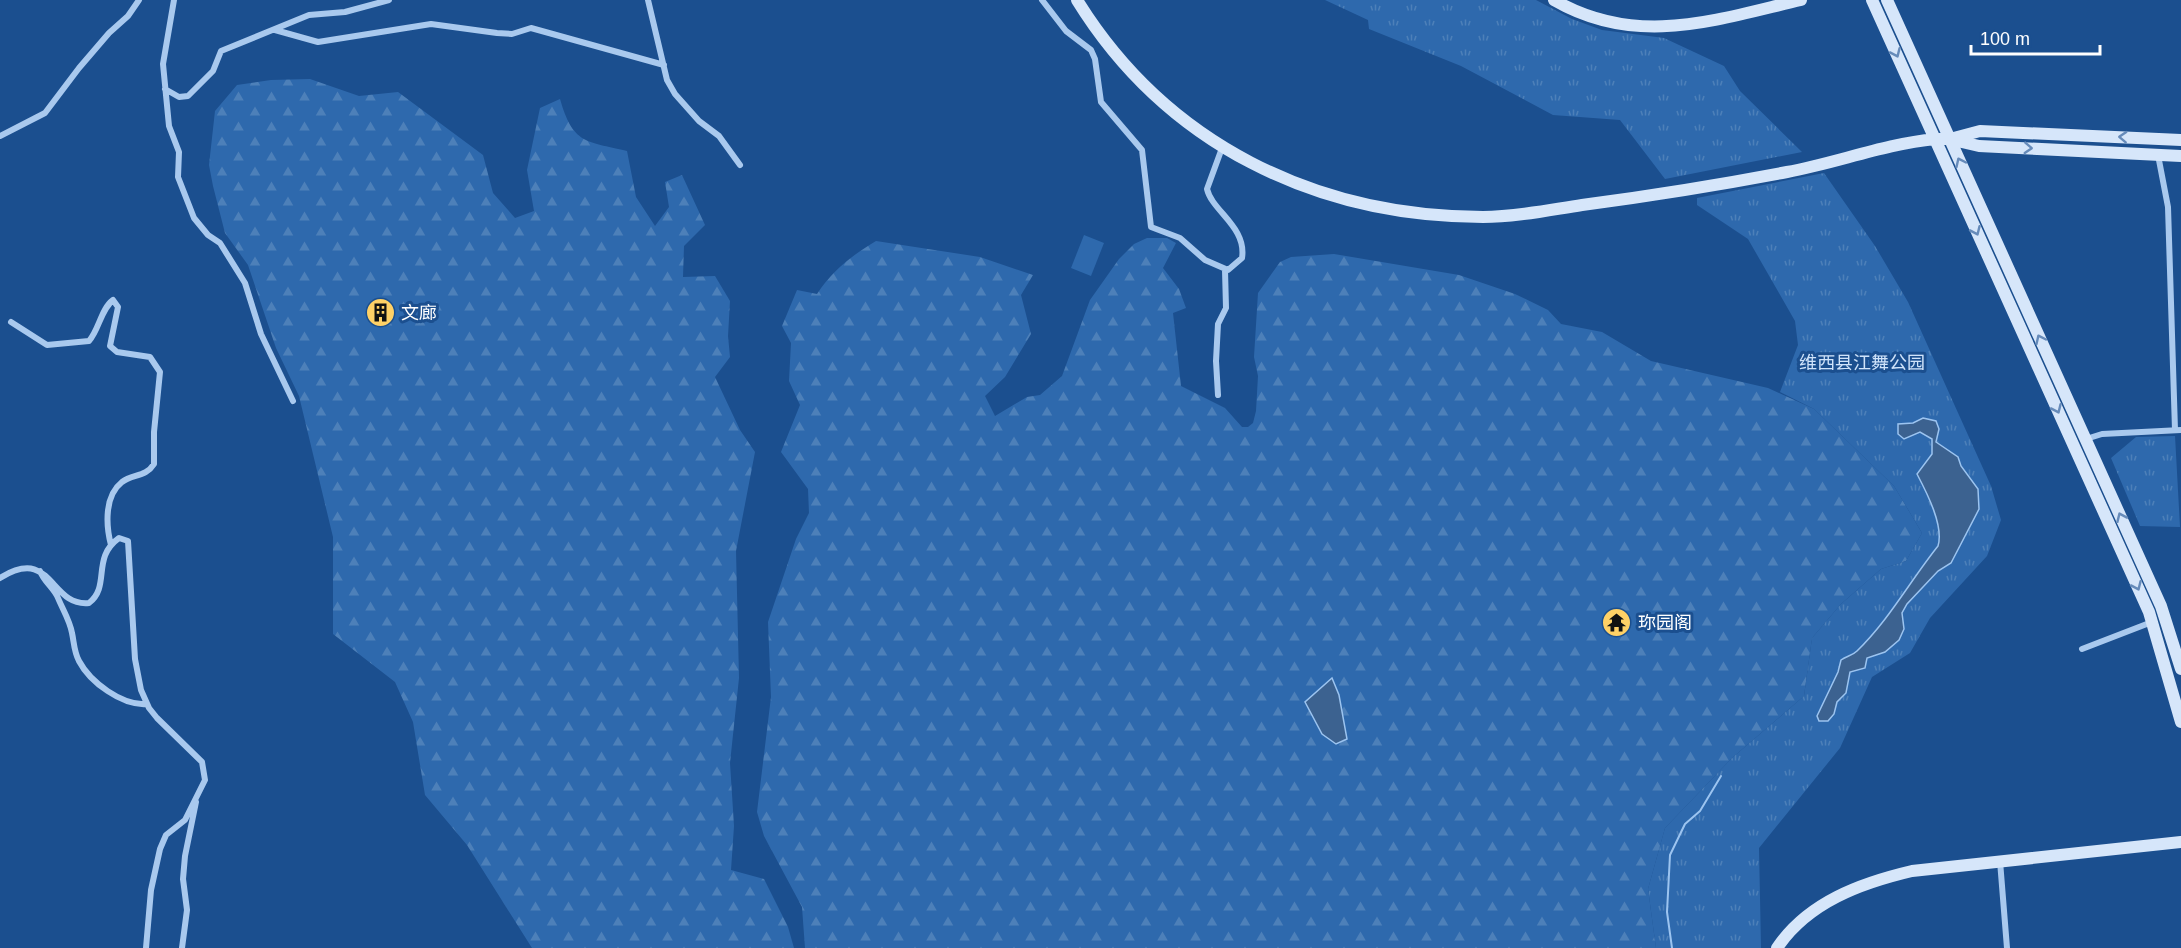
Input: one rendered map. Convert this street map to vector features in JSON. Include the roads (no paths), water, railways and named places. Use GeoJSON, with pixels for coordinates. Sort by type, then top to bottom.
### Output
{"type":"FeatureCollection","features":[{"type":"Feature","properties":{"kind":"main road"},"geometry":{"type":"LineString","coordinates":[[1077,0],[1107,43],[1146,87],[1185,123],[1222,148],[1276,176],[1353,201],[1411,212],[1481,217],[1639,197],[1790,171],[1935,139],[1949,139],[1979,146],[2181,156]]}},
{"type":"Feature","properties":{"kind":"main road"},"geometry":{"type":"LineString","coordinates":[[1554,0],[1600,20],[1655,28],[1686,26],[1801,0]]}},
{"type":"Feature","properties":{"kind":"main road"},"geometry":{"type":"LineString","coordinates":[[1872,0],[2152,622],[2181,722]]}},
{"type":"Feature","properties":{"kind":"main road"},"geometry":{"type":"LineString","coordinates":[[1887,0],[2161,606],[2181,669]]}},
{"type":"Feature","properties":{"kind":"main road"},"geometry":{"type":"LineString","coordinates":[[1949,139],[1980,131],[2181,140]]}},
{"type":"Feature","properties":{"kind":"main road"},"geometry":{"type":"LineString","coordinates":[[1777,948],[1810,913],[1850,890],[1884,877],[1912,871],[2000,860],[2181,842]]}},
{"type":"Feature","properties":{"kind":"street"},"geometry":{"type":"LineString","coordinates":[[0,136],[45,113],[79,68],[109,33],[128,16],[139,0]]}},
{"type":"Feature","properties":{"kind":"street"},"geometry":{"type":"LineString","coordinates":[[174,0],[164,52],[165,89],[170,126],[179,153],[178,177],[194,218],[208,235],[220,243],[245,283],[261,334],[293,401]]}},
{"type":"Feature","properties":{"kind":"street"},"geometry":{"type":"LineString","coordinates":[[165,89],[180,97],[188,96],[213,71],[221,51],[309,15],[345,12],[389,0]]}},
{"type":"Feature","properties":{"kind":"street"},"geometry":{"type":"LineString","coordinates":[[648,0],[667,80],[675,94],[699,121],[719,136],[740,165]]}},
{"type":"Feature","properties":{"kind":"street"},"geometry":{"type":"LineString","coordinates":[[1042,0],[1066,31],[1091,50],[1095,59],[1101,102],[1142,150],[1151,227],[1180,238],[1205,260],[1225,270],[1234,268],[1242,258],[1243,252],[1232,222],[1213,201],[1207,189],[1222,148]]}},
{"type":"Feature","properties":{"kind":"street"},"geometry":{"type":"LineString","coordinates":[[275,30],[318,42],[432,24],[512,34],[531,28],[664,65]]}},
{"type":"Feature","properties":{"kind":"street"},"geometry":{"type":"LineString","coordinates":[[2086,439],[2102,434],[2178,430],[2168,207],[2157,154]]}},
{"type":"Feature","properties":{"kind":"street"},"geometry":{"type":"LineString","coordinates":[[1218,395],[1218,324],[1226,308],[1225,270]]}},
{"type":"Feature","properties":{"kind":"street"},"geometry":{"type":"LineString","coordinates":[[11,322],[47,345],[89,341],[95,335],[113,300],[118,307],[110,339],[112,350],[150,357],[160,372],[154,432],[154,464],[144,474],[121,483],[112,496],[108,514],[111,545]]}},
{"type":"Feature","properties":{"kind":"street"},"geometry":{"type":"LineString","coordinates":[[0,578],[19,568],[40,571],[68,597],[82,604],[90,603],[98,592],[103,558],[111,545],[124,538],[130,547],[137,675],[147,704],[157,718],[202,762],[205,780],[185,820],[166,836],[160,849],[151,890],[146,948]]}},
{"type":"Feature","properties":{"kind":"street"},"geometry":{"type":"LineString","coordinates":[[40,571],[43,579],[56,594],[72,630],[77,658],[84,669],[105,689],[119,697],[147,704]]}},
{"type":"Feature","properties":{"kind":"street"},"geometry":{"type":"LineString","coordinates":[[2082,649],[2152,622]]}},
{"type":"Feature","properties":{"kind":"street"},"geometry":{"type":"LineString","coordinates":[[182,948],[187,910],[183,879],[185,856],[199,790]]}},
{"type":"Feature","properties":{"kind":"street"},"geometry":{"type":"LineString","coordinates":[[2000,860],[2007,948]]}},
{"type":"Feature","properties":{"kind":"waterway"},"geometry":{"type":"LineString","coordinates":[[1672,948],[1667,912],[1670,855],[1685,824],[1700,811],[1721,776]]}},
{"type":"Feature","properties":{"kind":"place","name":"文廊"},"geometry":{"type":"Point","coordinates":[380,313]}},
{"type":"Feature","properties":{"kind":"place","name":"珎园阁"},"geometry":{"type":"Point","coordinates":[1617,623]}},
{"type":"Feature","properties":{"kind":"park label","name":"维西县江舞公园"},"geometry":{"type":"Point","coordinates":[1862,363]}}]}
